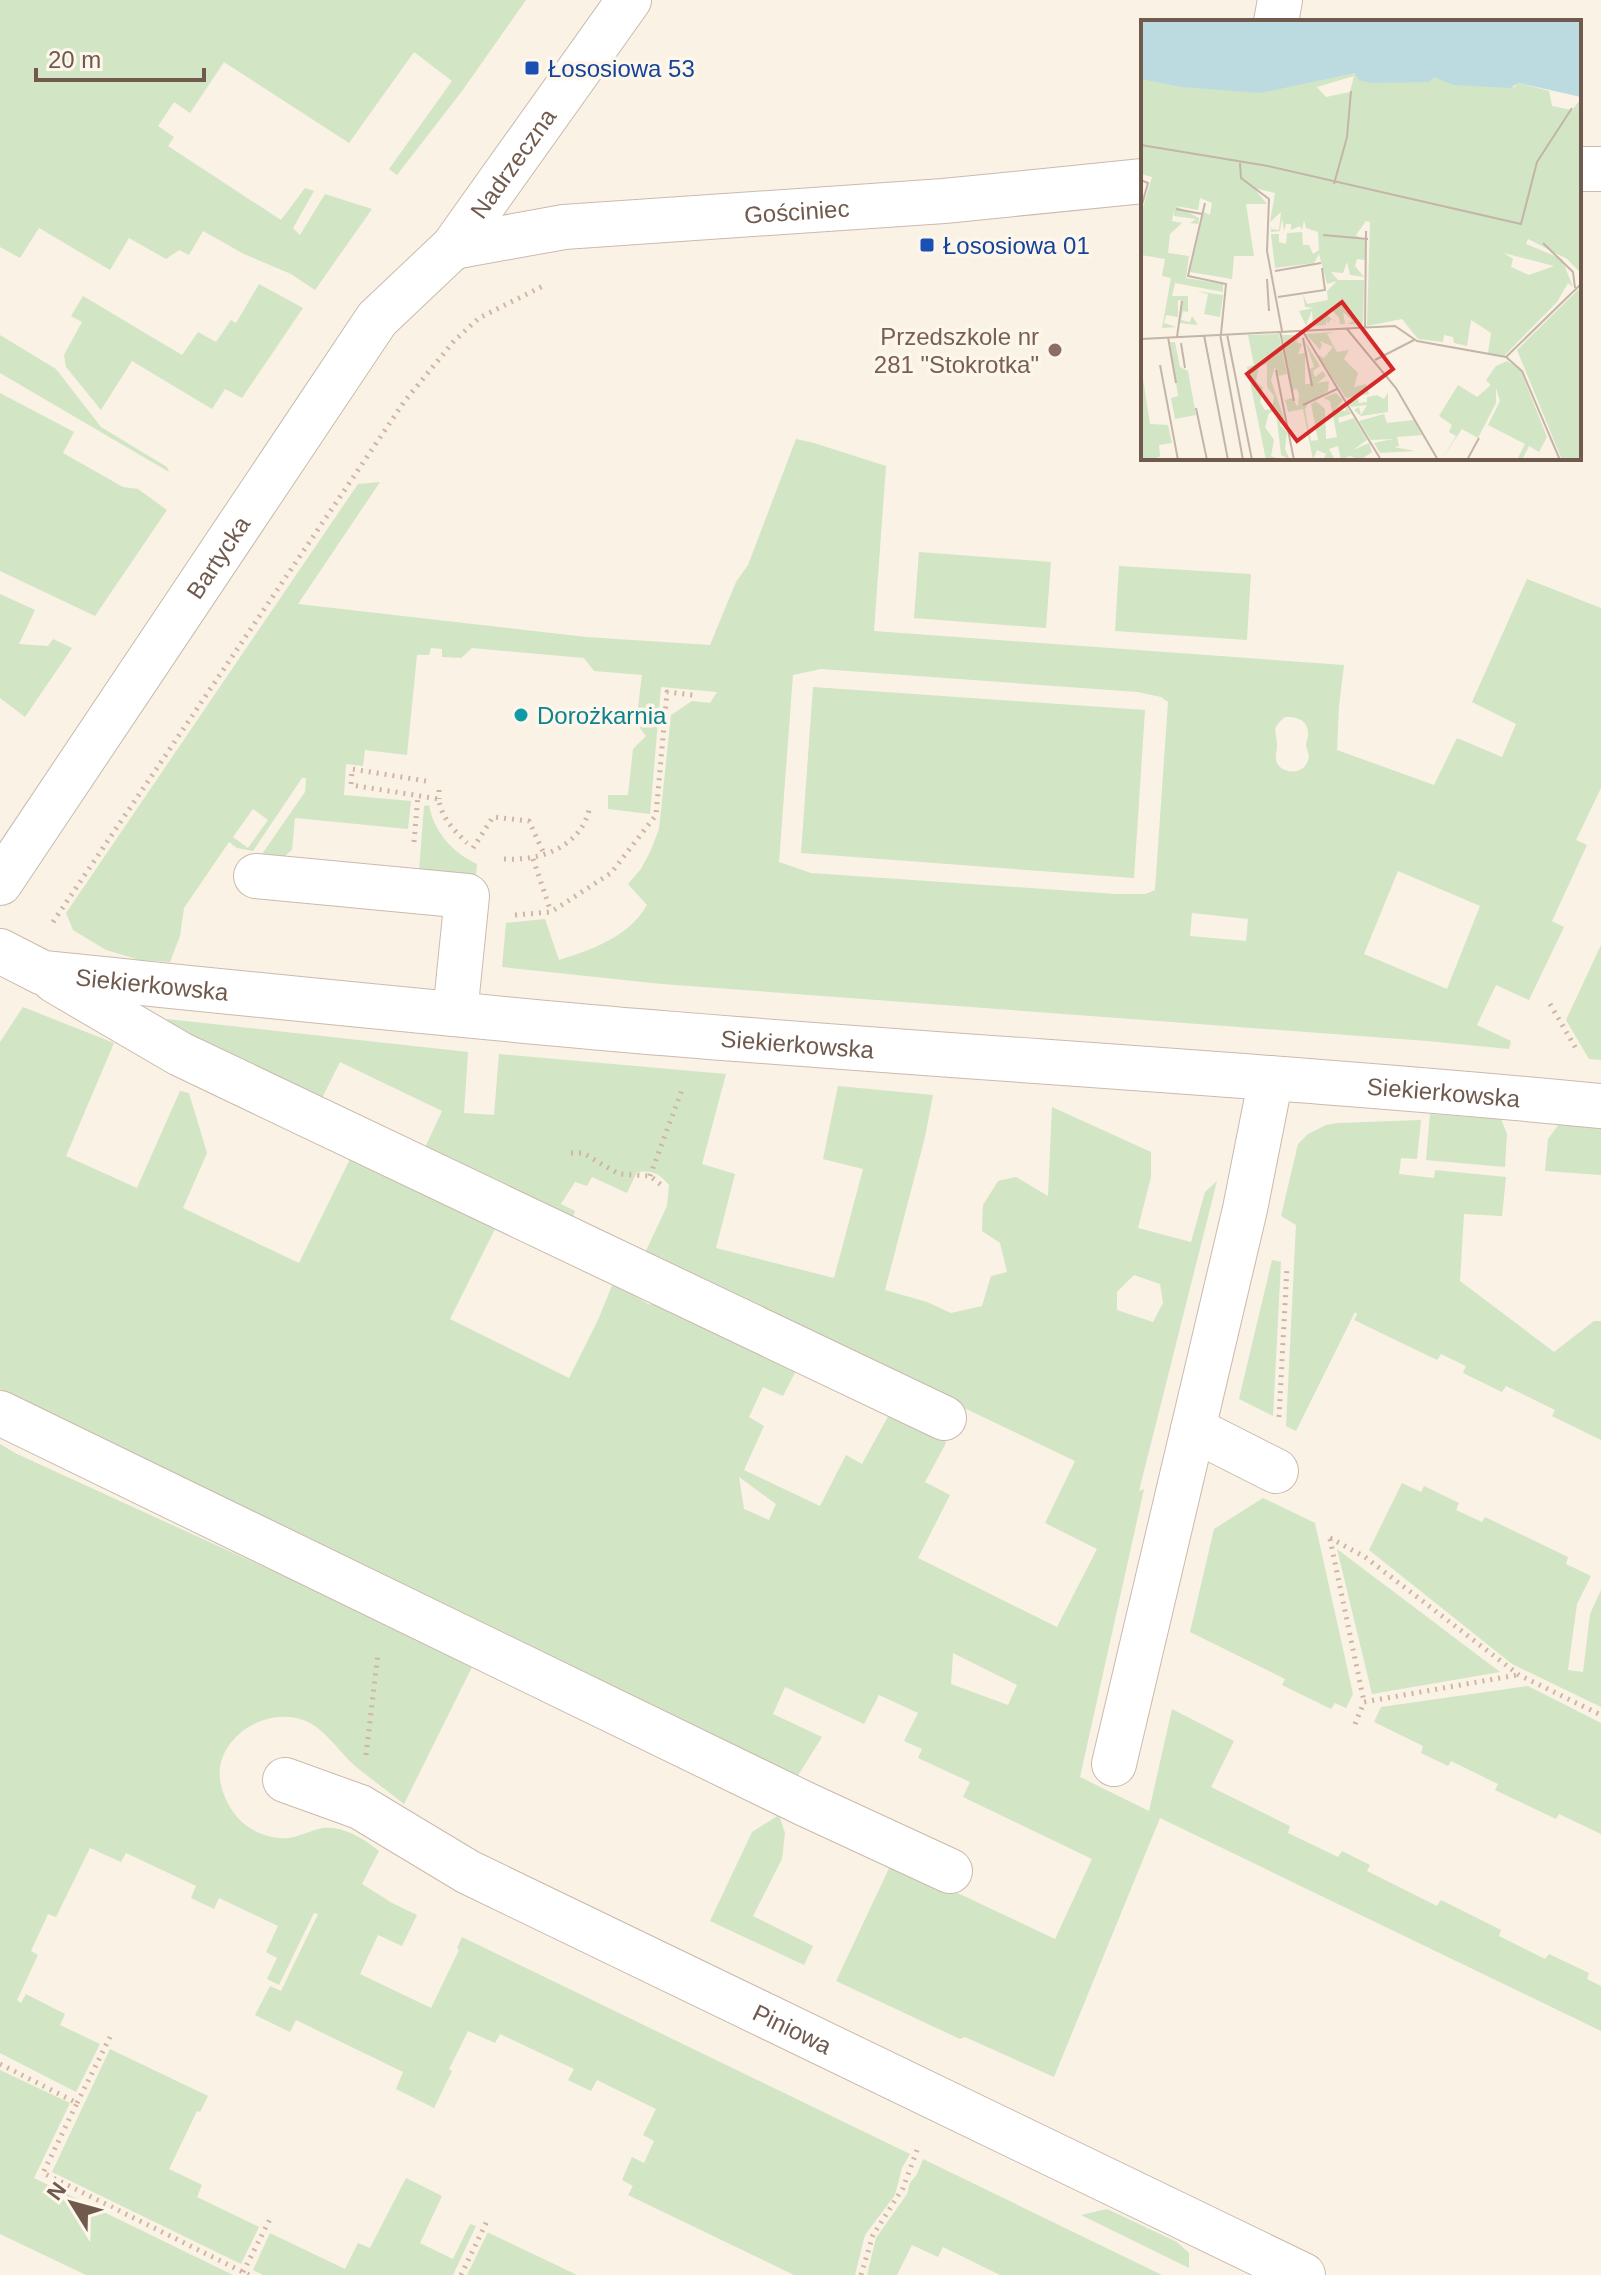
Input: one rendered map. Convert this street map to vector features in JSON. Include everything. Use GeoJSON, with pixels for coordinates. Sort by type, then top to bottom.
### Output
{"type":"FeatureCollection","features":[{"type":"Feature","properties":{"kind":"street","name":"Nadrzeczna"},"geometry":{"type":"LineString","coordinates":[[453,247],[629,0]]}},
{"type":"Feature","properties":{"kind":"street"},"geometry":{"type":"LineString","coordinates":[[1276,20],[1280,0]]}},
{"type":"Feature","properties":{"kind":"street","name":"Gościniec"},"geometry":{"type":"LineString","coordinates":[[453,247],[580,226],[944,201],[1141,181]]}},
{"type":"Feature","properties":{"kind":"street","name":"Bartycka"},"geometry":{"type":"LineString","coordinates":[[0,883],[377,319],[453,247]]}},
{"type":"Feature","properties":{"kind":"street"},"geometry":{"type":"LineString","coordinates":[[256,876],[467,896],[455,1014]]}},
{"type":"Feature","properties":{"kind":"street"},"geometry":{"type":"LineString","coordinates":[[23,963],[180,1054],[944,1418]]}},
{"type":"Feature","properties":{"kind":"street","name":"Siekierkowska"},"geometry":{"type":"LineString","coordinates":[[23,963],[455,1014],[638,1031],[1601,1106]]}},
{"type":"Feature","properties":{"kind":"street"},"geometry":{"type":"LineString","coordinates":[[1114,1764],[1245,1209],[1271,1078]]}},
{"type":"Feature","properties":{"kind":"street"},"geometry":{"type":"LineString","coordinates":[[0,1413],[805,1804],[950,1871]]}},
{"type":"Feature","properties":{"kind":"street"},"geometry":{"type":"LineString","coordinates":[[1193,1429],[1277,1451]]}},
{"type":"Feature","properties":{"kind":"street","name":"Piniowa"},"geometry":{"type":"LineString","coordinates":[[285,1780],[360,1807],[468,1872],[1303,2275]]}},
{"type":"Feature","properties":{"kind":"path"},"geometry":{"type":"LineString","coordinates":[[23,963],[404,402],[454,341],[479,318],[553,281]]}},
{"type":"Feature","properties":{"kind":"path"},"geometry":{"type":"LineString","coordinates":[[533,859],[551,912],[611,873],[656,815],[667,692],[693,695]]}},
{"type":"Feature","properties":{"kind":"path"},"geometry":{"type":"LineString","coordinates":[[426,781],[352,769],[351,785],[439,799]]}},
{"type":"Feature","properties":{"kind":"path"},"geometry":{"type":"LineString","coordinates":[[439,790],[439,806],[449,825],[472,848],[485,856]]}},
{"type":"Feature","properties":{"kind":"path"},"geometry":{"type":"LineString","coordinates":[[496,858],[533,859],[558,849],[580,830],[590,806]]}},
{"type":"Feature","properties":{"kind":"path"},"geometry":{"type":"LineString","coordinates":[[472,848],[493,817],[529,821],[545,856]]}},
{"type":"Feature","properties":{"kind":"path"},"geometry":{"type":"LineString","coordinates":[[1550,1004],[1582,1059]]}},
{"type":"Feature","properties":{"kind":"path"},"geometry":{"type":"LineString","coordinates":[[650,1176],[683,1086]]}},
{"type":"Feature","properties":{"kind":"path"},"geometry":{"type":"LineString","coordinates":[[571,1153],[583,1153],[619,1174],[650,1176],[665,1188]]}},
{"type":"Feature","properties":{"kind":"path"},"geometry":{"type":"LineString","coordinates":[[1277,1451],[1287,1260]]}},
{"type":"Feature","properties":{"kind":"path"},"geometry":{"type":"LineString","coordinates":[[1355,1724],[1364,1702],[1330,1538],[1365,1557],[1519,1675],[1601,1715]]}},
{"type":"Feature","properties":{"kind":"path"},"geometry":{"type":"LineString","coordinates":[[360,1807],[384,1598]]}},
{"type":"Feature","properties":{"kind":"path"},"geometry":{"type":"LineString","coordinates":[[1364,1702],[1519,1675]]}},
{"type":"Feature","properties":{"kind":"path"},"geometry":{"type":"LineString","coordinates":[[110,2037],[43,2173],[246,2274],[270,2219]]}},
{"type":"Feature","properties":{"kind":"path"},"geometry":{"type":"LineString","coordinates":[[0,2064],[77,2103]]}},
{"type":"Feature","properties":{"kind":"path"},"geometry":{"type":"LineString","coordinates":[[861,2275],[873,2235],[903,2188],[917,2150]]}},
{"type":"Feature","properties":{"kind":"path"},"geometry":{"type":"LineString","coordinates":[[461,2275],[488,2219]]}},
{"type":"Feature","properties":{"kind":"green space"},"geometry":{"type":"Polygon","coordinates":[[[0,0],[526,0],[462,91],[397,175],[389,169],[452,81],[414,52],[349,143],[224,62],[190,113],[174,102],[158,126],[174,137],[168,146],[281,220],[305,188],[314,191],[293,228],[300,235],[325,194],[372,209],[315,290],[291,274],[244,254],[203,231],[189,255],[179,250],[166,259],[129,238],[110,270],[39,228],[20,258],[0,247],[0,0]]]}},
{"type":"Feature","properties":{"kind":"green space"},"geometry":{"type":"Polygon","coordinates":[[[259,284],[303,308],[242,398],[225,389],[212,409],[132,361],[101,410],[66,367],[64,355],[82,322],[71,316],[83,296],[182,355],[198,332],[216,342],[231,320],[236,323],[259,284]]]}},
{"type":"Feature","properties":{"kind":"green space"},"geometry":{"type":"Polygon","coordinates":[[[0,335],[56,369],[101,427],[167,467],[169,472],[0,373],[0,335]]]}},
{"type":"Feature","properties":{"kind":"green space"},"geometry":{"type":"Polygon","coordinates":[[[0,393],[74,432],[63,453],[123,487],[138,489],[167,510],[95,616],[0,571],[0,393]]]}},
{"type":"Feature","properties":{"kind":"green space"},"geometry":{"type":"Polygon","coordinates":[[[796,439],[886,466],[874,631],[1344,665],[1337,750],[1434,785],[1457,738],[1502,757],[1516,724],[1472,702],[1527,579],[1601,608],[1601,788],[1576,840],[1587,845],[1552,921],[1564,927],[1529,1000],[1496,985],[1477,1025],[1511,1041],[1509,1049],[662,984],[502,967],[506,923],[545,919],[559,960],[608,941],[639,916],[647,905],[628,884],[641,869],[659,829],[671,715],[692,701],[710,703],[717,692],[661,687],[650,814],[608,809],[608,795],[628,795],[633,749],[646,736],[636,723],[642,675],[594,671],[584,658],[472,648],[461,658],[442,657],[442,649],[431,648],[429,655],[417,655],[407,755],[365,750],[363,766],[346,764],[344,795],[411,801],[408,829],[295,818],[292,850],[281,859],[260,857],[305,792],[306,778],[302,778],[253,851],[237,848],[229,842],[184,908],[180,936],[170,962],[140,960],[106,950],[73,930],[66,913],[358,484],[380,482],[298,604],[586,637],[710,645],[736,582],[748,565],[796,439]],[[821,669],[793,675],[779,862],[811,873],[1116,894],[1145,894],[1155,890],[1168,702],[1161,697],[1138,692],[821,669]],[[1285,717],[1275,729],[1276,761],[1283,769],[1298,771],[1309,758],[1307,728],[1297,718],[1285,717]],[[253,809],[233,837],[248,848],[268,820],[253,809]],[[1398,871],[1364,954],[1447,989],[1480,906],[1398,871]],[[1192,913],[1190,936],[1246,941],[1248,919],[1192,913]]]}},
{"type":"Feature","properties":{"kind":"green space"},"geometry":{"type":"Polygon","coordinates":[[[919,552],[1051,562],[1046,628],[914,618],[919,552]]]}},
{"type":"Feature","properties":{"kind":"green space"},"geometry":{"type":"Polygon","coordinates":[[[1119,566],[1251,574],[1247,640],[1115,631],[1119,566]]]}},
{"type":"Feature","properties":{"kind":"green space"},"geometry":{"type":"Polygon","coordinates":[[[0,594],[35,610],[19,644],[48,646],[53,639],[72,648],[25,717],[0,698],[0,594]]]}},
{"type":"Feature","properties":{"kind":"green space"},"geometry":{"type":"Polygon","coordinates":[[[813,687],[1145,710],[1134,878],[801,853],[813,687]]]}},
{"type":"Feature","properties":{"kind":"green space"},"geometry":{"type":"Polygon","coordinates":[[[429,805],[435,824],[446,840],[460,854],[477,864],[476,877],[419,871],[424,806],[429,805]]]}},
{"type":"Feature","properties":{"kind":"green space"},"geometry":{"type":"Polygon","coordinates":[[[1601,945],[1601,1060],[1589,1059],[1566,1020],[1601,945]]]}},
{"type":"Feature","properties":{"kind":"green space"},"geometry":{"type":"Polygon","coordinates":[[[23,1007],[114,1043],[66,1156],[137,1188],[180,1091],[189,1093],[207,1153],[183,1208],[299,1263],[351,1157],[496,1227],[450,1319],[569,1378],[613,1283],[648,1304],[664,1305],[800,1363],[783,1396],[763,1387],[749,1417],[764,1426],[744,1470],[820,1506],[846,1455],[862,1464],[896,1402],[940,1421],[946,1443],[925,1482],[950,1495],[918,1558],[1057,1627],[1097,1549],[1045,1523],[1075,1461],[642,1259],[667,1206],[669,1185],[658,1175],[637,1172],[627,1193],[592,1177],[587,1186],[575,1182],[561,1204],[575,1211],[570,1225],[423,1152],[442,1111],[340,1062],[320,1102],[172,1030],[167,1019],[468,1052],[464,1113],[494,1115],[499,1054],[726,1074],[702,1164],[735,1174],[716,1248],[834,1278],[863,1169],[823,1159],[838,1086],[933,1095],[885,1290],[927,1302],[951,1313],[982,1306],[991,1276],[1007,1272],[1000,1243],[982,1231],[983,1205],[998,1181],[1016,1177],[1048,1196],[1052,1107],[1151,1152],[1151,1177],[1138,1228],[1191,1242],[1205,1192],[1217,1181],[1139,1491],[1144,1489],[1080,1777],[1149,1811],[1172,1709],[1234,1741],[1211,1787],[1290,1826],[1288,1833],[1338,1857],[1342,1851],[1370,1865],[1367,1871],[1437,1906],[1441,1900],[1501,1930],[1499,1936],[1545,1959],[1549,1954],[1589,1973],[1587,1979],[1601,1986],[1601,2031],[1160,1818],[1054,2077],[965,2037],[960,2039],[836,1981],[892,1862],[1055,1939],[1092,1859],[963,1797],[970,1782],[918,1758],[922,1749],[904,1741],[918,1713],[879,1695],[864,1724],[785,1687],[773,1714],[822,1737],[794,1782],[201,1492],[0,1389],[0,1042],[23,1007]],[[1134,1275],[1117,1292],[1117,1310],[1153,1322],[1163,1303],[1160,1284],[1134,1275]],[[739,1477],[744,1509],[769,1520],[776,1504],[739,1477]],[[953,1653],[951,1684],[1008,1705],[1017,1685],[953,1653]]]}},
{"type":"Feature","properties":{"kind":"green space"},"geometry":{"type":"Polygon","coordinates":[[[1430,1114],[1501,1119],[1507,1134],[1505,1167],[1426,1160],[1430,1114]]]}},
{"type":"Feature","properties":{"kind":"green space"},"geometry":{"type":"Polygon","coordinates":[[[1421,1120],[1417,1159],[1401,1158],[1399,1174],[1434,1178],[1435,1170],[1506,1177],[1502,1216],[1464,1214],[1460,1281],[1554,1352],[1594,1321],[1601,1321],[1601,1440],[1552,1416],[1555,1410],[1506,1386],[1502,1392],[1463,1373],[1466,1366],[1441,1354],[1437,1360],[1354,1320],[1355,1312],[1296,1431],[1286,1426],[1296,1225],[1281,1216],[1298,1144],[1308,1134],[1326,1125],[1421,1120]]]}},
{"type":"Feature","properties":{"kind":"green space"},"geometry":{"type":"Polygon","coordinates":[[[1559,1124],[1601,1127],[1601,1175],[1545,1171],[1548,1139],[1559,1124]]]}},
{"type":"Feature","properties":{"kind":"green space"},"geometry":{"type":"Polygon","coordinates":[[[1272,1260],[1281,1262],[1273,1416],[1239,1399],[1272,1260]]]}},
{"type":"Feature","properties":{"kind":"green space"},"geometry":{"type":"Polygon","coordinates":[[[0,1444],[474,1663],[404,1804],[355,1766],[316,1727],[300,1719],[274,1717],[239,1734],[224,1754],[220,1767],[221,1784],[231,1808],[247,1826],[270,1836],[288,1838],[331,1828],[353,1834],[379,1851],[362,1884],[417,1915],[402,1946],[378,1935],[360,1974],[431,2008],[459,1950],[462,1937],[910,2154],[902,2168],[895,2195],[865,2235],[855,2275],[794,2275],[628,2195],[633,2186],[622,2180],[632,2157],[644,2163],[654,2141],[643,2135],[656,2109],[597,2080],[591,2091],[568,2080],[574,2069],[500,2034],[495,2043],[468,2031],[434,2108],[396,2089],[403,2072],[296,2020],[290,2032],[255,2015],[270,1986],[281,1991],[318,1914],[314,1913],[279,1985],[267,1979],[277,1958],[266,1952],[278,1926],[219,1898],[214,1909],[191,1898],[196,1886],[126,1853],[121,1862],[90,1848],[56,1917],[48,1914],[31,1951],[38,1955],[17,2000],[21,2003],[26,1994],[65,2014],[60,2025],[100,2044],[76,2092],[0,2053],[0,1444]]]}},
{"type":"Feature","properties":{"kind":"green space"},"geometry":{"type":"Polygon","coordinates":[[[1402,1483],[1421,1492],[1424,1486],[1459,1503],[1456,1510],[1482,1522],[1485,1517],[1568,1557],[1566,1564],[1591,1576],[1577,1604],[1568,1670],[1583,1672],[1590,1614],[1601,1590],[1601,1707],[1512,1664],[1369,1550],[1402,1483]]]}},
{"type":"Feature","properties":{"kind":"green space"},"geometry":{"type":"Polygon","coordinates":[[[1263,1498],[1315,1523],[1353,1694],[1346,1708],[1335,1703],[1331,1709],[1282,1685],[1285,1679],[1190,1632],[1214,1529],[1263,1498]]]}},
{"type":"Feature","properties":{"kind":"green space"},"geometry":{"type":"Polygon","coordinates":[[[1337,1549],[1500,1672],[1372,1694],[1337,1549]]]}},
{"type":"Feature","properties":{"kind":"green space"},"geometry":{"type":"Polygon","coordinates":[[[1528,1686],[1601,1723],[1601,1834],[1559,1814],[1556,1819],[1495,1790],[1498,1784],[1451,1761],[1448,1766],[1421,1753],[1423,1746],[1374,1722],[1381,1707],[1528,1686]]]}},
{"type":"Feature","properties":{"kind":"green space"},"geometry":{"type":"Polygon","coordinates":[[[779,1815],[785,1833],[782,1859],[753,1916],[813,1946],[804,1965],[710,1921],[752,1832],[779,1815]]]}},
{"type":"Feature","properties":{"kind":"green space"},"geometry":{"type":"Polygon","coordinates":[[[110,2049],[208,2096],[200,2112],[197,2111],[169,2169],[202,2185],[197,2197],[259,2227],[241,2264],[52,2172],[110,2049]]]}},
{"type":"Feature","properties":{"kind":"green space"},"geometry":{"type":"Polygon","coordinates":[[[0,2070],[70,2103],[34,2178],[233,2275],[86,2275],[0,2234],[0,2070]]]}},
{"type":"Feature","properties":{"kind":"green space"},"geometry":{"type":"Polygon","coordinates":[[[923,2159],[1162,2275],[1000,2275],[943,2247],[938,2257],[912,2245],[897,2275],[867,2275],[876,2238],[907,2194],[923,2159]]]}},
{"type":"Feature","properties":{"kind":"green space"},"geometry":{"type":"Polygon","coordinates":[[[406,2178],[442,2196],[420,2243],[453,2259],[470,2224],[476,2226],[453,2275],[263,2275],[253,2270],[270,2233],[345,2269],[358,2243],[370,2248],[406,2178]]]}},
{"type":"Feature","properties":{"kind":"green space"},"geometry":{"type":"Polygon","coordinates":[[[1107,2209],[1177,2242],[1189,2253],[1189,2268],[1081,2215],[1107,2209]]]}},
{"type":"Feature","properties":{"kind":"green space"},"geometry":{"type":"Polygon","coordinates":[[[489,2233],[577,2275],[467,2275],[489,2233]]]}},
{"type":"Feature","properties":{"kind":"place","name":"Łososiowa 53"},"geometry":{"type":"Point","coordinates":[532,68]}},
{"type":"Feature","properties":{"kind":"place","name":"Łososiowa 01"},"geometry":{"type":"Point","coordinates":[927,245]}},
{"type":"Feature","properties":{"kind":"place","name":"Przedszkole nr 281 \"Stokrotka\""},"geometry":{"type":"Point","coordinates":[1055,350]}},
{"type":"Feature","properties":{"kind":"place","name":"Dorożkarnia"},"geometry":{"type":"Point","coordinates":[521,715]}}]}
